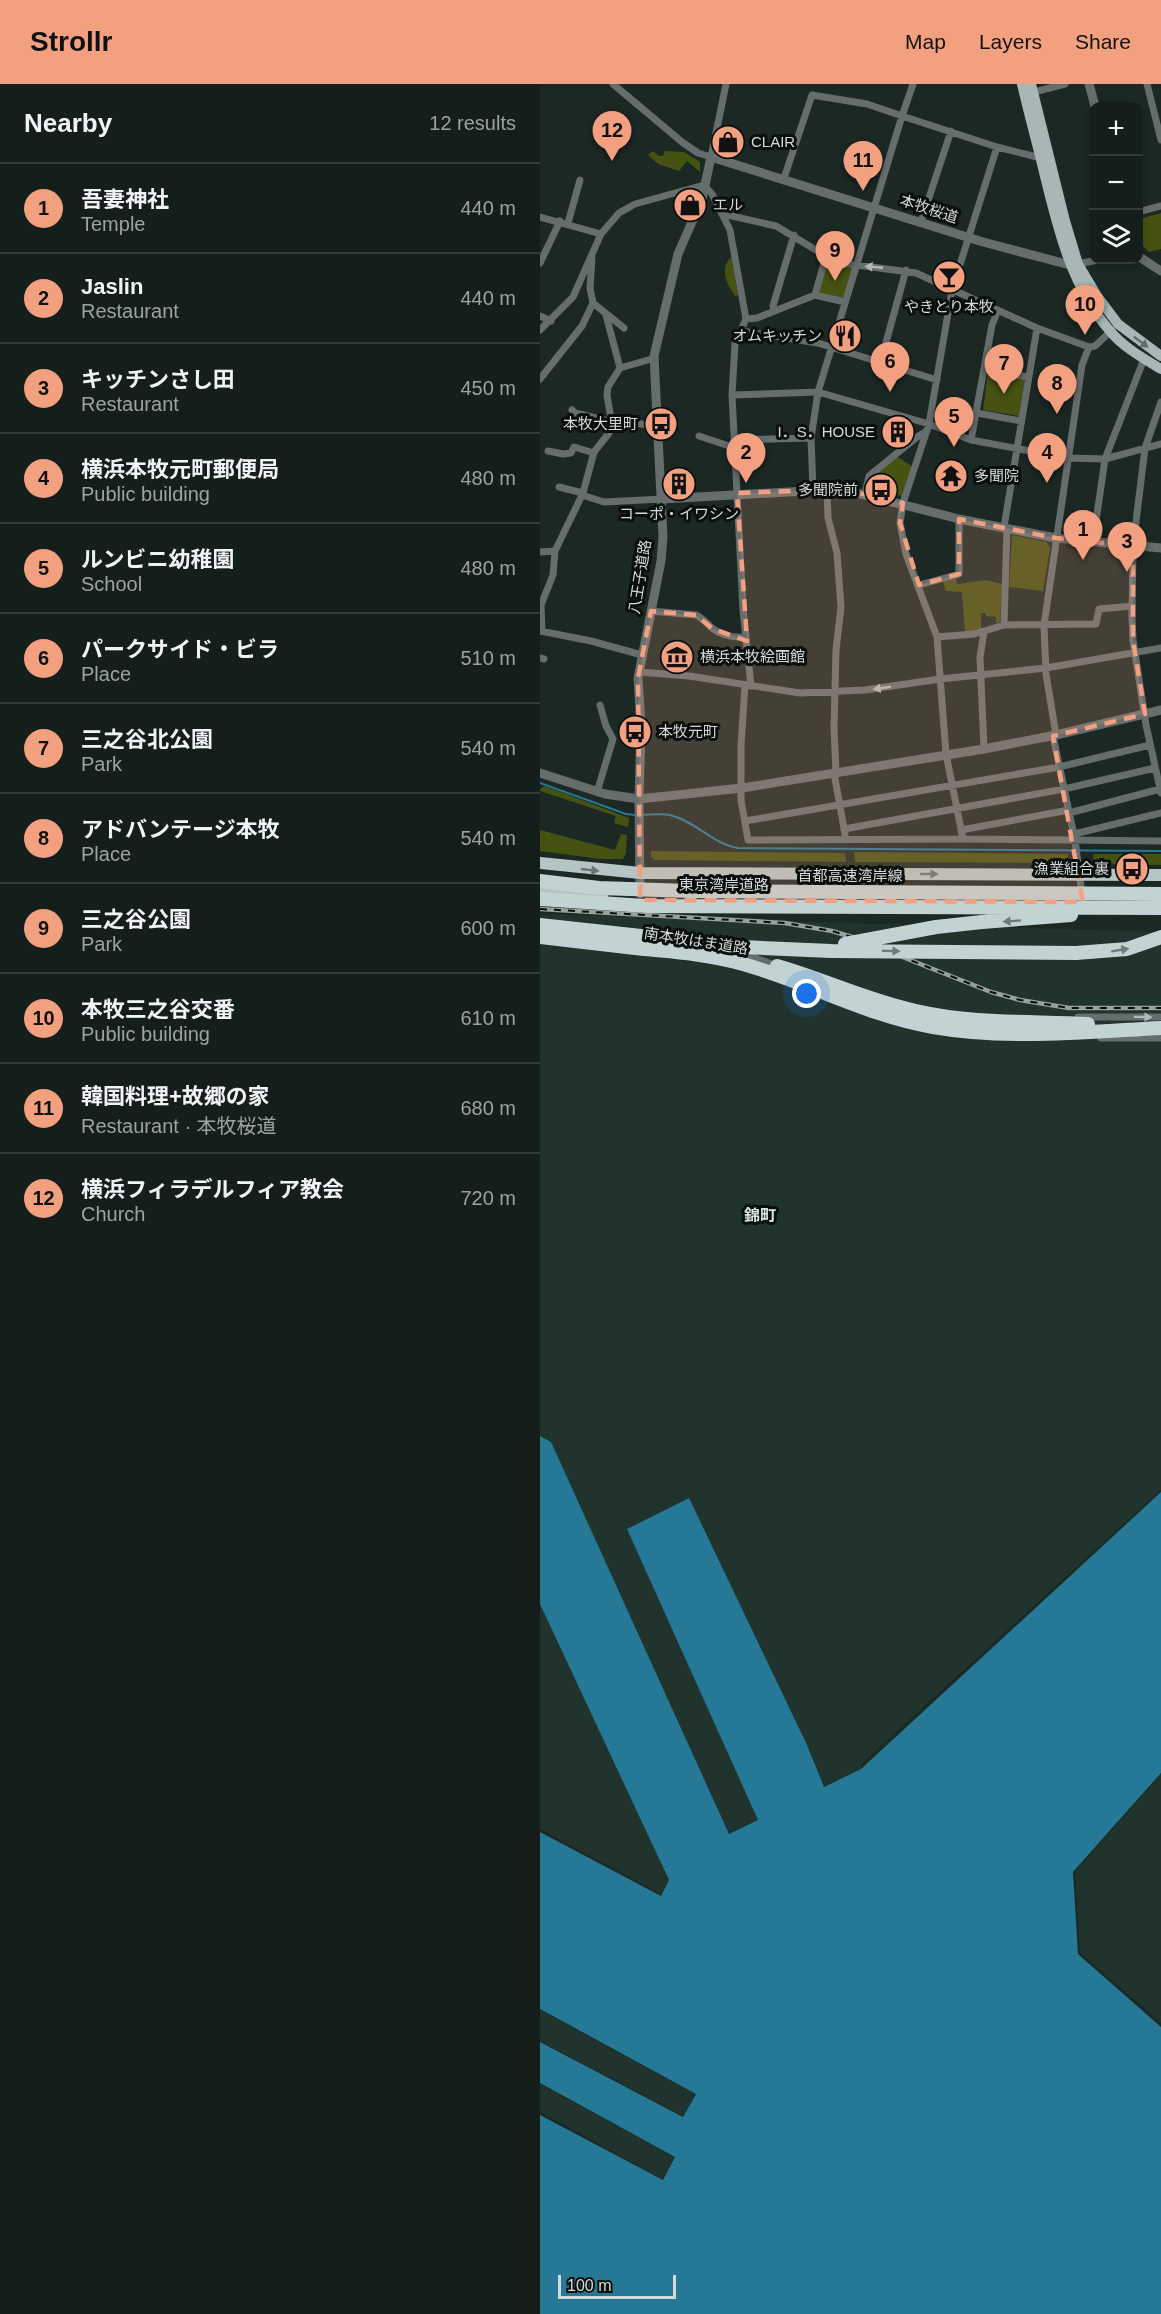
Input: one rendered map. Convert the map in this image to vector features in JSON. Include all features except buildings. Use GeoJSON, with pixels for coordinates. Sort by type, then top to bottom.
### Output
{"type":"FeatureCollection","features":[{"type":"Feature","properties":{"kind":"highway","name":"東京湾岸道路"},"geometry":{"type":"LineString","coordinates":[[540,863],[640,873],[1161,875]]}},
{"type":"Feature","properties":{"kind":"highway","name":"首都高速湾岸線"},"geometry":{"type":"LineString","coordinates":[[540,881],[599,888],[689,891],[1161,894]]}},
{"type":"Feature","properties":{"kind":"highway","name":"東京湾岸道路"},"geometry":{"type":"LineString","coordinates":[[540,889],[640,900],[1161,903]]}},
{"type":"Feature","properties":{"kind":"highway","name":"首都高速湾岸線"},"geometry":{"type":"LineString","coordinates":[[540,899],[645,906],[1161,908]]}},
{"type":"Feature","properties":{"kind":"highway"},"geometry":{"type":"LineString","coordinates":[[603,944],[735,948],[818,947],[855,943],[950,925],[1052,918],[1111,908]]}},
{"type":"Feature","properties":{"kind":"highway"},"geometry":{"type":"LineString","coordinates":[[540,925],[716,945],[831,951],[1096,952],[1127,949],[1161,937]]}},
{"type":"Feature","properties":{"kind":"highway","name":"南本牧はま道路"},"geometry":{"type":"LineString","coordinates":[[540,934],[691,954],[740,963],[866,1010],[932,1027],[1017,1034],[1161,1028]]}},
{"type":"Feature","properties":{"kind":"highway","name":"南本牧はま道路"},"geometry":{"type":"LineString","coordinates":[[540,934],[754,960],[795,971],[897,1006],[935,1015],[1161,1028]]}},
{"type":"Feature","properties":{"kind":"main road"},"geometry":{"type":"LineString","coordinates":[[1028,89],[1041,158],[1058,227],[1074,265],[1108,312],[1114,328],[1144,359],[1161,369]]}},
{"type":"Feature","properties":{"kind":"main road"},"geometry":{"type":"LineString","coordinates":[[1028,89],[1065,221],[1074,265]]}},
{"type":"Feature","properties":{"kind":"main road"},"geometry":{"type":"LineString","coordinates":[[1114,328],[1161,356]]}},
{"type":"Feature","properties":{"kind":"street"},"geometry":{"type":"LineString","coordinates":[[613,84],[682,142],[698,153],[711,157],[726,84]]}},
{"type":"Feature","properties":{"kind":"street"},"geometry":{"type":"LineString","coordinates":[[1028,89],[1065,84]]}},
{"type":"Feature","properties":{"kind":"street"},"geometry":{"type":"LineString","coordinates":[[1089,84],[1094,102]]}},
{"type":"Feature","properties":{"kind":"street"},"geometry":{"type":"LineString","coordinates":[[1147,84],[1161,140]]}},
{"type":"Feature","properties":{"kind":"street"},"geometry":{"type":"LineString","coordinates":[[813,489],[811,438],[818,392],[910,85]]}},
{"type":"Feature","properties":{"kind":"street"},"geometry":{"type":"LineString","coordinates":[[784,178],[812,95],[867,104],[997,147],[1041,158]]}},
{"type":"Feature","properties":{"kind":"street"},"geometry":{"type":"LineString","coordinates":[[921,222],[951,132]]}},
{"type":"Feature","properties":{"kind":"street"},"geometry":{"type":"LineString","coordinates":[[963,838],[946,754],[937,637],[906,554],[900,523],[903,503],[928,427],[952,290],[997,147]]}},
{"type":"Feature","properties":{"kind":"street","name":"本牧桜道"},"geometry":{"type":"LineString","coordinates":[[711,157],[967,237],[1074,265]]}},
{"type":"Feature","properties":{"kind":"street","name":"八王子道路"},"geometry":{"type":"LineString","coordinates":[[640,900],[639,672],[662,550],[662,499],[655,358],[678,254],[702,199],[711,157]]}},
{"type":"Feature","properties":{"kind":"street"},"geometry":{"type":"LineString","coordinates":[[540,263],[564,222],[580,180]]}},
{"type":"Feature","properties":{"kind":"street"},"geometry":{"type":"LineString","coordinates":[[540,330],[573,297],[601,234],[626,208],[704,185],[723,214],[730,230],[746,319],[735,343],[732,395],[748,685],[741,745],[741,800],[748,840],[1074,837],[1161,841]]}},
{"type":"Feature","properties":{"kind":"street"},"geometry":{"type":"LineString","coordinates":[[1143,211],[1161,206]]}},
{"type":"Feature","properties":{"kind":"street"},"geometry":{"type":"LineString","coordinates":[[723,214],[776,226],[842,263],[906,270],[1037,328],[1089,347],[1095,346],[1114,328]]}},
{"type":"Feature","properties":{"kind":"street"},"geometry":{"type":"LineString","coordinates":[[540,217],[601,234]]}},
{"type":"Feature","properties":{"kind":"street"},"geometry":{"type":"LineString","coordinates":[[774,311],[773,306],[794,235]]}},
{"type":"Feature","properties":{"kind":"street"},"geometry":{"type":"LineString","coordinates":[[815,295],[826,256]]}},
{"type":"Feature","properties":{"kind":"street"},"geometry":{"type":"LineString","coordinates":[[540,379],[582,326],[592,303],[590,288],[592,257]]}},
{"type":"Feature","properties":{"kind":"street"},"geometry":{"type":"LineString","coordinates":[[1143,259],[1161,271]]}},
{"type":"Feature","properties":{"kind":"street"},"geometry":{"type":"LineString","coordinates":[[1074,265],[1089,262]]}},
{"type":"Feature","properties":{"kind":"street"},"geometry":{"type":"LineString","coordinates":[[880,364],[906,270]]}},
{"type":"Feature","properties":{"kind":"street"},"geometry":{"type":"LineString","coordinates":[[746,319],[757,318],[815,295],[845,302]]}},
{"type":"Feature","properties":{"kind":"street"},"geometry":{"type":"LineString","coordinates":[[592,303],[624,328]]}},
{"type":"Feature","properties":{"kind":"street"},"geometry":{"type":"LineString","coordinates":[[971,440],[992,325],[998,310]]}},
{"type":"Feature","properties":{"kind":"street"},"geometry":{"type":"LineString","coordinates":[[606,315],[620,368]]}},
{"type":"Feature","properties":{"kind":"street"},"geometry":{"type":"LineString","coordinates":[[540,316],[551,321]]}},
{"type":"Feature","properties":{"kind":"street"},"geometry":{"type":"LineString","coordinates":[[1004,625],[1006,527],[1016,448],[1037,328]]}},
{"type":"Feature","properties":{"kind":"street"},"geometry":{"type":"LineString","coordinates":[[742,331],[818,343],[937,380]]}},
{"type":"Feature","properties":{"kind":"street"},"geometry":{"type":"LineString","coordinates":[[1083,902],[1081,874],[1054,736],[1046,668],[1044,625],[1082,365],[1089,347]]}},
{"type":"Feature","properties":{"kind":"street"},"geometry":{"type":"LineString","coordinates":[[642,655],[591,641],[541,631],[541,605],[553,575],[555,551],[583,494],[594,453],[609,433],[613,420],[607,395],[608,387],[620,368],[655,358]]}},
{"type":"Feature","properties":{"kind":"street"},"geometry":{"type":"LineString","coordinates":[[1093,542],[1105,459],[1144,359]]}},
{"type":"Feature","properties":{"kind":"street"},"geometry":{"type":"LineString","coordinates":[[985,369],[1028,377]]}},
{"type":"Feature","properties":{"kind":"street"},"geometry":{"type":"LineString","coordinates":[[732,395],[818,392],[971,440],[1068,458],[1105,459],[1161,444]]}},
{"type":"Feature","properties":{"kind":"street"},"geometry":{"type":"LineString","coordinates":[[961,830],[1069,811],[1161,791],[1150,747],[1135,653],[1132,606],[1133,546],[1145,448],[1161,402]]}},
{"type":"Feature","properties":{"kind":"street"},"geometry":{"type":"LineString","coordinates":[[572,410],[575,413],[658,427]]}},
{"type":"Feature","properties":{"kind":"street"},"geometry":{"type":"LineString","coordinates":[[977,412],[1021,421]]}},
{"type":"Feature","properties":{"kind":"street"},"geometry":{"type":"LineString","coordinates":[[865,493],[869,476],[928,427]]}},
{"type":"Feature","properties":{"kind":"street"},"geometry":{"type":"LineString","coordinates":[[699,436],[734,444],[811,438]]}},
{"type":"Feature","properties":{"kind":"street"},"geometry":{"type":"LineString","coordinates":[[548,451],[571,453],[574,447],[594,453]]}},
{"type":"Feature","properties":{"kind":"street"},"geometry":{"type":"LineString","coordinates":[[559,487],[604,502],[841,489],[865,493],[960,519],[1056,538],[1161,548]]}},
{"type":"Feature","properties":{"kind":"street"},"geometry":{"type":"LineString","coordinates":[[826,489],[828,518],[837,553],[841,607],[836,650],[835,773],[846,839]]}},
{"type":"Feature","properties":{"kind":"street"},"geometry":{"type":"LineString","coordinates":[[919,585],[959,574],[960,519]]}},
{"type":"Feature","properties":{"kind":"street"},"geometry":{"type":"LineString","coordinates":[[540,552],[555,551]]}},
{"type":"Feature","properties":{"kind":"street"},"geometry":{"type":"LineString","coordinates":[[937,637],[984,632],[1004,625],[1096,624],[1099,609],[1132,606]]}},
{"type":"Feature","properties":{"kind":"street"},"geometry":{"type":"LineString","coordinates":[[651,610],[696,615],[702,617],[713,629],[723,634],[746,637]]}},
{"type":"Feature","properties":{"kind":"street"},"geometry":{"type":"LineString","coordinates":[[984,632],[980,657],[984,749]]}},
{"type":"Feature","properties":{"kind":"street"},"geometry":{"type":"LineString","coordinates":[[639,672],[689,676],[800,693],[864,690],[981,674],[1046,668],[1161,648]]}},
{"type":"Feature","properties":{"kind":"street"},"geometry":{"type":"LineString","coordinates":[[597,792],[613,739],[606,726],[600,705]]}},
{"type":"Feature","properties":{"kind":"street"},"geometry":{"type":"LineString","coordinates":[[540,773],[597,792],[639,799],[742,788],[984,749],[1054,736],[1161,710]]}},
{"type":"Feature","properties":{"kind":"street"},"geometry":{"type":"LineString","coordinates":[[745,821],[952,787],[1161,746]]}},
{"type":"Feature","properties":{"kind":"street"},"geometry":{"type":"LineString","coordinates":[[844,829],[1158,772]]}},
{"type":"Feature","properties":{"kind":"street"},"geometry":{"type":"LineString","coordinates":[[1074,837],[1161,813]]}},
{"type":"Feature","properties":{"kind":"street"},"geometry":{"type":"LineString","coordinates":[[540,934],[750,956],[895,1017],[913,1027],[963,1036],[1161,1038]]}},
{"type":"Feature","properties":{"kind":"street"},"geometry":{"type":"LineString","coordinates":[[895,1017],[1161,1017]]}},
{"type":"Feature","properties":{"kind":"highlighted area"},"geometry":{"type":"Polygon","coordinates":[[[841,489],[903,503],[900,523],[919,585],[959,574],[959,519],[1056,538],[1133,546],[1133,640],[1145,714],[1053,736],[1083,902],[640,900],[638,678],[651,611],[696,615],[713,629],[747,641],[737,493],[841,489]]]}},
{"type":"Feature","properties":{"kind":"shaded area"},"geometry":{"type":"Polygon","coordinates":[[[540,914],[1161,932],[1161,1490],[861,1764],[861,1769],[756,1816],[758,1820],[729,1834],[724,1823],[657,1854],[668,1880],[661,1894],[540,1829],[540,914]]]}},
{"type":"Feature","properties":{"kind":"shaded area"},"geometry":{"type":"Polygon","coordinates":[[[1161,1774],[1161,2023],[1080,1953],[1075,1872],[1161,1774]]]}},
{"type":"Feature","properties":{"kind":"shaded area"},"geometry":{"type":"Polygon","coordinates":[[[540,2010],[695,2094],[683,2116],[540,2041],[540,2010]]]}},
{"type":"Feature","properties":{"kind":"shaded area"},"geometry":{"type":"Polygon","coordinates":[[[540,2084],[674,2157],[663,2179],[540,2112],[540,2084]]]}},
{"type":"Feature","properties":{"kind":"green space"},"geometry":{"type":"Polygon","coordinates":[[[653,151],[659,156],[663,156],[665,151],[684,152],[700,162],[700,172],[687,161],[679,171],[658,164],[648,155],[653,151]]]}},
{"type":"Feature","properties":{"kind":"green space"},"geometry":{"type":"Polygon","coordinates":[[[1161,213],[1161,249],[1149,252],[1143,246],[1143,218],[1161,213]]]}},
{"type":"Feature","properties":{"kind":"green space"},"geometry":{"type":"Polygon","coordinates":[[[731,257],[738,294],[736,297],[727,283],[725,272],[727,262],[731,257]]]}},
{"type":"Feature","properties":{"kind":"green space"},"geometry":{"type":"Polygon","coordinates":[[[827,259],[853,268],[844,299],[818,293],[827,259]]]}},
{"type":"Feature","properties":{"kind":"green space"},"geometry":{"type":"Polygon","coordinates":[[[988,372],[1023,377],[1025,380],[1019,416],[983,410],[988,372]]]}},
{"type":"Feature","properties":{"kind":"green space"},"geometry":{"type":"Polygon","coordinates":[[[750,442],[751,459],[739,459],[739,443],[750,442]]]}},
{"type":"Feature","properties":{"kind":"green space"},"geometry":{"type":"Polygon","coordinates":[[[896,456],[912,466],[902,496],[871,488],[874,475],[896,456]]]}},
{"type":"Feature","properties":{"kind":"green space"},"geometry":{"type":"Polygon","coordinates":[[[1012,535],[1047,542],[1050,548],[1043,591],[1009,587],[1012,535]]]}},
{"type":"Feature","properties":{"kind":"green space"},"geometry":{"type":"Polygon","coordinates":[[[956,578],[957,584],[986,580],[1002,584],[1000,622],[996,623],[996,617],[981,613],[981,630],[965,632],[962,592],[946,591],[943,582],[956,578]]]}},
{"type":"Feature","properties":{"kind":"green space"},"geometry":{"type":"Polygon","coordinates":[[[545,786],[629,818],[628,827],[614,823],[616,816],[540,791],[545,786]]]}},
{"type":"Feature","properties":{"kind":"green space"},"geometry":{"type":"Polygon","coordinates":[[[540,830],[615,850],[621,834],[627,835],[626,853],[623,859],[600,859],[540,851],[540,830]]]}},
{"type":"Feature","properties":{"kind":"green space"},"geometry":{"type":"Polygon","coordinates":[[[651,851],[845,853],[846,862],[655,860],[651,857],[651,851]]]}},
{"type":"Feature","properties":{"kind":"green space"},"geometry":{"type":"Polygon","coordinates":[[[854,852],[1068,854],[1068,857],[1062,863],[855,862],[854,852]]]}},
{"type":"Feature","properties":{"kind":"green space"},"geometry":{"type":"Polygon","coordinates":[[[1093,854],[1161,854],[1161,865],[1094,864],[1093,854]]]}},
{"type":"Feature","properties":{"kind":"water"},"geometry":{"type":"Polygon","coordinates":[[[540,1436],[551,1442],[729,1834],[758,1820],[627,1529],[689,1498],[807,1745],[824,1787],[861,1769],[1161,1492],[1161,1773],[1073,1872],[1078,1954],[1161,2027],[1161,2314],[540,2314],[540,2115],[663,2180],[675,2157],[540,2083],[540,2042],[683,2117],[696,2094],[540,2009],[540,1832],[661,1896],[669,1880],[540,1604],[540,1436]]]}},
{"type":"Feature","properties":{"kind":"waterway"},"geometry":{"type":"LineString","coordinates":[[540,783],[626,814],[635,815]]}},
{"type":"Feature","properties":{"kind":"waterway"},"geometry":{"type":"LineString","coordinates":[[641,815],[667,814],[679,818],[720,842],[738,848],[1161,851]]}},
{"type":"Feature","properties":{"kind":"railway"},"geometry":{"type":"LineString","coordinates":[[540,909],[785,923],[852,937],[991,992],[1020,1000],[1069,1008],[1161,1008]]}},
{"type":"Feature","properties":{"kind":"place","name":"CLAIR"},"geometry":{"type":"Point","coordinates":[728,142]}},
{"type":"Feature","properties":{"kind":"place","name":"横浜フィラデルフィア教会"},"geometry":{"type":"Point","coordinates":[612,161]}},
{"type":"Feature","properties":{"kind":"place","name":"韓国料理+故郷の家"},"geometry":{"type":"Point","coordinates":[863,191]}},
{"type":"Feature","properties":{"kind":"place","name":"エル"},"geometry":{"type":"Point","coordinates":[690,205]}},
{"type":"Feature","properties":{"kind":"place","name":"やきとり本牧"},"geometry":{"type":"Point","coordinates":[949,277]}},
{"type":"Feature","properties":{"kind":"place","name":"三之谷公園"},"geometry":{"type":"Point","coordinates":[835,281]}},
{"type":"Feature","properties":{"kind":"place","name":"本牧三之谷交番"},"geometry":{"type":"Point","coordinates":[1085,335]}},
{"type":"Feature","properties":{"kind":"place","name":"オムキッチン"},"geometry":{"type":"Point","coordinates":[845,336]}},
{"type":"Feature","properties":{"kind":"place","name":"パークサイド・ビラ"},"geometry":{"type":"Point","coordinates":[890,392]}},
{"type":"Feature","properties":{"kind":"place","name":"三之谷北公園"},"geometry":{"type":"Point","coordinates":[1004,394]}},
{"type":"Feature","properties":{"kind":"place","name":"アドバンテージ本牧"},"geometry":{"type":"Point","coordinates":[1057,414]}},
{"type":"Feature","properties":{"kind":"place","name":"本牧大里町"},"geometry":{"type":"Point","coordinates":[661,424]}},
{"type":"Feature","properties":{"kind":"place","name":"I．S．HOUSE"},"geometry":{"type":"Point","coordinates":[898,432]}},
{"type":"Feature","properties":{"kind":"place","name":"ルンビニ幼稚園"},"geometry":{"type":"Point","coordinates":[954,447]}},
{"type":"Feature","properties":{"kind":"place","name":"多聞院"},"geometry":{"type":"Point","coordinates":[951,476]}},
{"type":"Feature","properties":{"kind":"place","name":"Jaslin"},"geometry":{"type":"Point","coordinates":[746,483]}},
{"type":"Feature","properties":{"kind":"place","name":"横浜本牧元町郵便局"},"geometry":{"type":"Point","coordinates":[1047,483]}},
{"type":"Feature","properties":{"kind":"place","name":"コーポ・イワシン"},"geometry":{"type":"Point","coordinates":[679,484]}},
{"type":"Feature","properties":{"kind":"place","name":"多聞院前"},"geometry":{"type":"Point","coordinates":[881,490]}},
{"type":"Feature","properties":{"kind":"place","name":"吾妻神社"},"geometry":{"type":"Point","coordinates":[1083,560]}},
{"type":"Feature","properties":{"kind":"place","name":"キッチンさし田"},"geometry":{"type":"Point","coordinates":[1127,572]}},
{"type":"Feature","properties":{"kind":"place","name":"横浜本牧絵画館"},"geometry":{"type":"Point","coordinates":[677,657]}},
{"type":"Feature","properties":{"kind":"place","name":"本牧元町"},"geometry":{"type":"Point","coordinates":[635,732]}},
{"type":"Feature","properties":{"kind":"place","name":"漁業組合裏"},"geometry":{"type":"Point","coordinates":[1132,869]}},
{"type":"Feature","properties":{"kind":"district","name":"錦町"},"geometry":{"type":"Point","coordinates":[760,1215]}}]}
